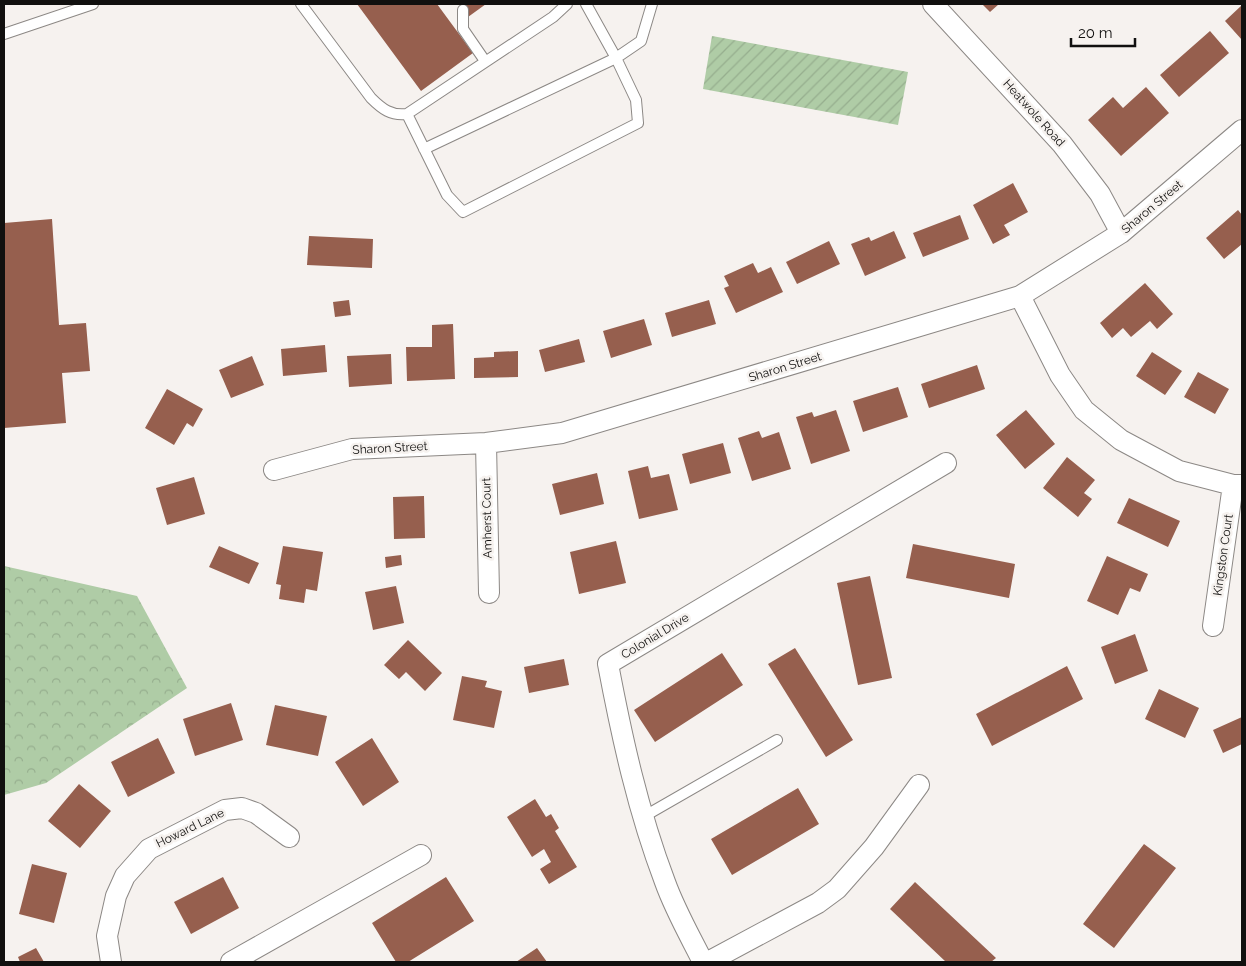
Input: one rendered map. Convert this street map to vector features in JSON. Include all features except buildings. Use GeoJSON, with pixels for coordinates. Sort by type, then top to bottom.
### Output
{"type":"FeatureCollection","features":[{"type":"Feature","properties":{"kind":"street","name":"Heatwole Road"},"geometry":{"type":"LineString","coordinates":[[933,4],[1062,144],[1100,194],[1121,233]]}},
{"type":"Feature","properties":{"kind":"street","name":"Sharon Street"},"geometry":{"type":"LineString","coordinates":[[274,470],[352,449],[486,443],[562,433],[1020,296],[1121,233],[1242,130]]}},
{"type":"Feature","properties":{"kind":"street"},"geometry":{"type":"LineString","coordinates":[[1020,296],[1060,375],[1084,410],[1121,440],[1178,471],[1238,485]]}},
{"type":"Feature","properties":{"kind":"street","name":"Amherst Court"},"geometry":{"type":"LineString","coordinates":[[486,443],[489,593]]}},
{"type":"Feature","properties":{"kind":"street","name":"Colonial Drive"},"geometry":{"type":"LineString","coordinates":[[703,962],[666,884],[644,817],[626,756],[608,664],[946,463]]}},
{"type":"Feature","properties":{"kind":"street","name":"Kingston Court"},"geometry":{"type":"LineString","coordinates":[[1213,626],[1238,485]]}},
{"type":"Feature","properties":{"kind":"street"},"geometry":{"type":"LineString","coordinates":[[708,962],[818,903],[837,889],[874,846],[919,785]]}},
{"type":"Feature","properties":{"kind":"street","name":"Howard Lane"},"geometry":{"type":"LineString","coordinates":[[111,962],[107,936],[116,896],[126,876],[149,849],[225,810],[242,808],[256,813],[289,837]]}},
{"type":"Feature","properties":{"kind":"street"},"geometry":{"type":"LineString","coordinates":[[231,962],[421,855]]}},
{"type":"Feature","properties":{"kind":"lane"},"geometry":{"type":"LineString","coordinates":[[4,34],[94,4]]}},
{"type":"Feature","properties":{"kind":"lane"},"geometry":{"type":"LineString","coordinates":[[301,4],[375,103],[390,113],[407,114],[553,17],[567,4]]}},
{"type":"Feature","properties":{"kind":"lane"},"geometry":{"type":"LineString","coordinates":[[407,114],[447,196],[463,212],[638,123],[636,100],[616,58],[586,4]]}},
{"type":"Feature","properties":{"kind":"lane"},"geometry":{"type":"LineString","coordinates":[[424,149],[616,58],[641,41],[652,4]]}},
{"type":"Feature","properties":{"kind":"lane"},"geometry":{"type":"LineString","coordinates":[[463,10],[463,29],[485,61]]}},
{"type":"Feature","properties":{"kind":"lane"},"geometry":{"type":"LineString","coordinates":[[644,817],[777,740]]}},
{"type":"Feature","properties":{"kind":"green space"},"geometry":{"type":"Polygon","coordinates":[[[712,36],[908,72],[898,125],[703,89],[712,36]]]}},
{"type":"Feature","properties":{"kind":"green space"},"geometry":{"type":"Polygon","coordinates":[[[4,566],[137,596],[187,688],[46,783],[4,795],[4,566]]]}}]}
